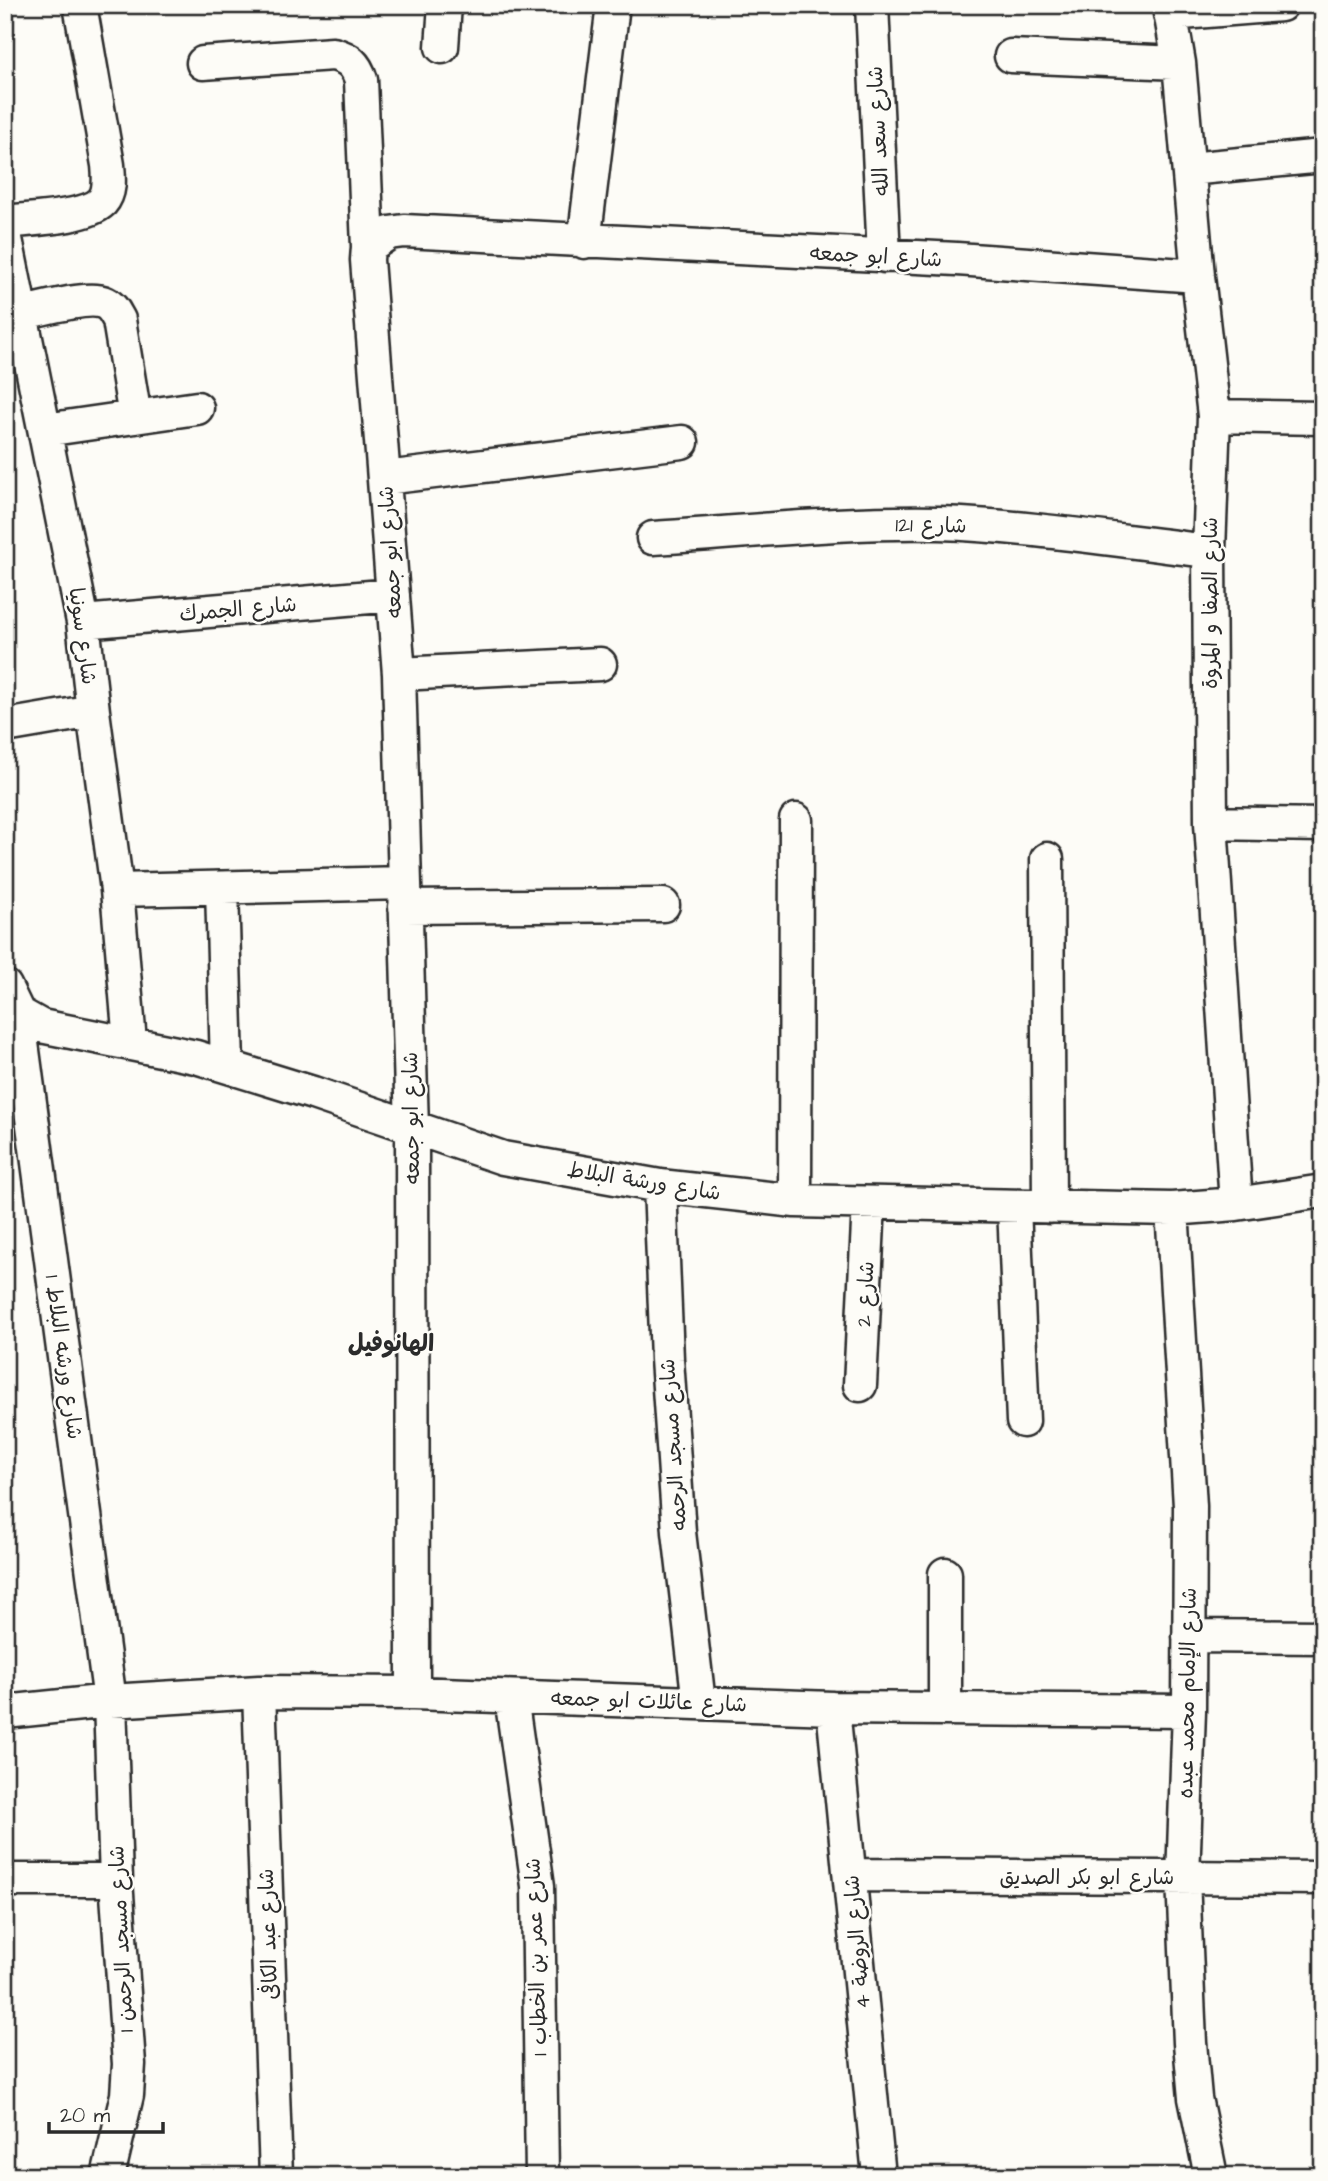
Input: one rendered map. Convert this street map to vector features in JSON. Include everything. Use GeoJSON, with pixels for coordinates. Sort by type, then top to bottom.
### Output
{"type":"FeatureCollection","features":[{"type":"Feature","properties":{"kind":"street"},"geometry":{"type":"LineString","coordinates":[[5,222],[84,212],[102,202],[109,186],[108,165],[80,5]]}},
{"type":"Feature","properties":{"kind":"street"},"geometry":{"type":"LineString","coordinates":[[442,47],[445,5]]}},
{"type":"Feature","properties":{"kind":"street"},"geometry":{"type":"LineString","coordinates":[[584,242],[612,5]]}},
{"type":"Feature","properties":{"kind":"street","name":"شارع سعد الله"},"geometry":{"type":"LineString","coordinates":[[872,5],[884,256]]}},
{"type":"Feature","properties":{"kind":"street"},"geometry":{"type":"LineString","coordinates":[[1169,10],[1281,5]]}},
{"type":"Feature","properties":{"kind":"street","name":"شارع الصفا و المروة"},"geometry":{"type":"LineString","coordinates":[[1169,10],[1179,63],[1198,276],[1214,415],[1209,551],[1210,823],[1236,1204]]}},
{"type":"Feature","properties":{"kind":"street"},"geometry":{"type":"LineString","coordinates":[[203,62],[333,54],[352,62],[361,80],[368,247]]}},
{"type":"Feature","properties":{"kind":"street"},"geometry":{"type":"LineString","coordinates":[[1011,56],[1179,63]]}},
{"type":"Feature","properties":{"kind":"street"},"geometry":{"type":"LineString","coordinates":[[1189,169],[1323,156]]}},
{"type":"Feature","properties":{"kind":"street","name":"شارع ابو جمعه"},"geometry":{"type":"LineString","coordinates":[[414,1693],[412,1129],[399,674],[366,260],[368,247],[379,237],[404,231],[884,256],[1198,276]]}},
{"type":"Feature","properties":{"kind":"street","name":"شارع سونيا"},"geometry":{"type":"LineString","coordinates":[[5,234],[83,622],[117,890],[130,1042]]}},
{"type":"Feature","properties":{"kind":"street"},"geometry":{"type":"LineString","coordinates":[[21,313],[91,301],[103,301],[113,308],[119,320],[135,417]]}},
{"type":"Feature","properties":{"kind":"street"},"geometry":{"type":"LineString","coordinates":[[45,430],[197,408]]}},
{"type":"Feature","properties":{"kind":"street"},"geometry":{"type":"LineString","coordinates":[[1214,415],[1323,418]]}},
{"type":"Feature","properties":{"kind":"street"},"geometry":{"type":"LineString","coordinates":[[385,478],[682,442]]}},
{"type":"Feature","properties":{"kind":"street","name":"شارع 121"},"geometry":{"type":"LineString","coordinates":[[653,538],[877,524],[940,523],[1209,551]]}},
{"type":"Feature","properties":{"kind":"street","name":"شارع الجمرك"},"geometry":{"type":"LineString","coordinates":[[83,622],[393,595]]}},
{"type":"Feature","properties":{"kind":"street"},"geometry":{"type":"LineString","coordinates":[[399,674],[600,664]]}},
{"type":"Feature","properties":{"kind":"street"},"geometry":{"type":"LineString","coordinates":[[5,726],[93,711]]}},
{"type":"Feature","properties":{"kind":"street"},"geometry":{"type":"LineString","coordinates":[[795,1201],[796,820]]}},
{"type":"Feature","properties":{"kind":"street"},"geometry":{"type":"LineString","coordinates":[[1210,823],[1323,825]]}},
{"type":"Feature","properties":{"kind":"street"},"geometry":{"type":"LineString","coordinates":[[1047,859],[1049,1206]]}},
{"type":"Feature","properties":{"kind":"street"},"geometry":{"type":"LineString","coordinates":[[222,888],[227,1066]]}},
{"type":"Feature","properties":{"kind":"street"},"geometry":{"type":"LineString","coordinates":[[117,890],[222,888],[663,905]]}},
{"type":"Feature","properties":{"kind":"street","name":"شارع ورشة البلاط"},"geometry":{"type":"LineString","coordinates":[[11,1000],[41,1026],[196,1057],[313,1093],[503,1158],[660,1186],[795,1201],[1172,1209],[1236,1204],[1323,1191]]}},
{"type":"Feature","properties":{"kind":"street","name":"شارع ورشه البلاط 1"},"geometry":{"type":"LineString","coordinates":[[11,1000],[110,1701]]}},
{"type":"Feature","properties":{"kind":"street","name":"شارع مسجد الرحمه"},"geometry":{"type":"LineString","coordinates":[[660,1186],[667,1359],[679,1532],[699,1703]]}},
{"type":"Feature","properties":{"kind":"street","name":"شارع 2"},"geometry":{"type":"LineString","coordinates":[[860,1385],[869,1203]]}},
{"type":"Feature","properties":{"kind":"street"},"geometry":{"type":"LineString","coordinates":[[1014,1206],[1023,1421]]}},
{"type":"Feature","properties":{"kind":"street","name":"شارع الإمام محمد عبده"},"geometry":{"type":"LineString","coordinates":[[1172,1209],[1189,1506],[1189,1710],[1183,1878],[1195,2098],[1211,2176]]}},
{"type":"Feature","properties":{"kind":"street"},"geometry":{"type":"LineString","coordinates":[[945,1574],[945,1708]]}},
{"type":"Feature","properties":{"kind":"street"},"geometry":{"type":"LineString","coordinates":[[1189,1636],[1323,1637]]}},
{"type":"Feature","properties":{"kind":"street","name":"شارع عائلات ابو جمعه"},"geometry":{"type":"LineString","coordinates":[[5,1712],[110,1701],[259,1692],[414,1693],[833,1708],[1189,1710]]}},
{"type":"Feature","properties":{"kind":"street","name":"شارع عبد الكافى"},"geometry":{"type":"LineString","coordinates":[[259,1692],[276,2176]]}},
{"type":"Feature","properties":{"kind":"street","name":"شارع عمر بن الخطاب 1"},"geometry":{"type":"LineString","coordinates":[[511,1697],[538,1886],[542,2176]]}},
{"type":"Feature","properties":{"kind":"street","name":"شارع مسجد الرحمن 1"},"geometry":{"type":"LineString","coordinates":[[108,2176],[127,2095],[129,2064],[116,1880],[110,1701]]}},
{"type":"Feature","properties":{"kind":"street","name":"شارع الروضة 4"},"geometry":{"type":"LineString","coordinates":[[833,1708],[879,2176]]}},
{"type":"Feature","properties":{"kind":"street","name":"شارع ابو بكر الصديق"},"geometry":{"type":"LineString","coordinates":[[851,1875],[1323,1878]]}},
{"type":"Feature","properties":{"kind":"street"},"geometry":{"type":"LineString","coordinates":[[5,1880],[116,1880]]}},
{"type":"Feature","properties":{"kind":"district","name":"الهانوفيل"},"geometry":{"type":"Point","coordinates":[391,1343]}}]}
